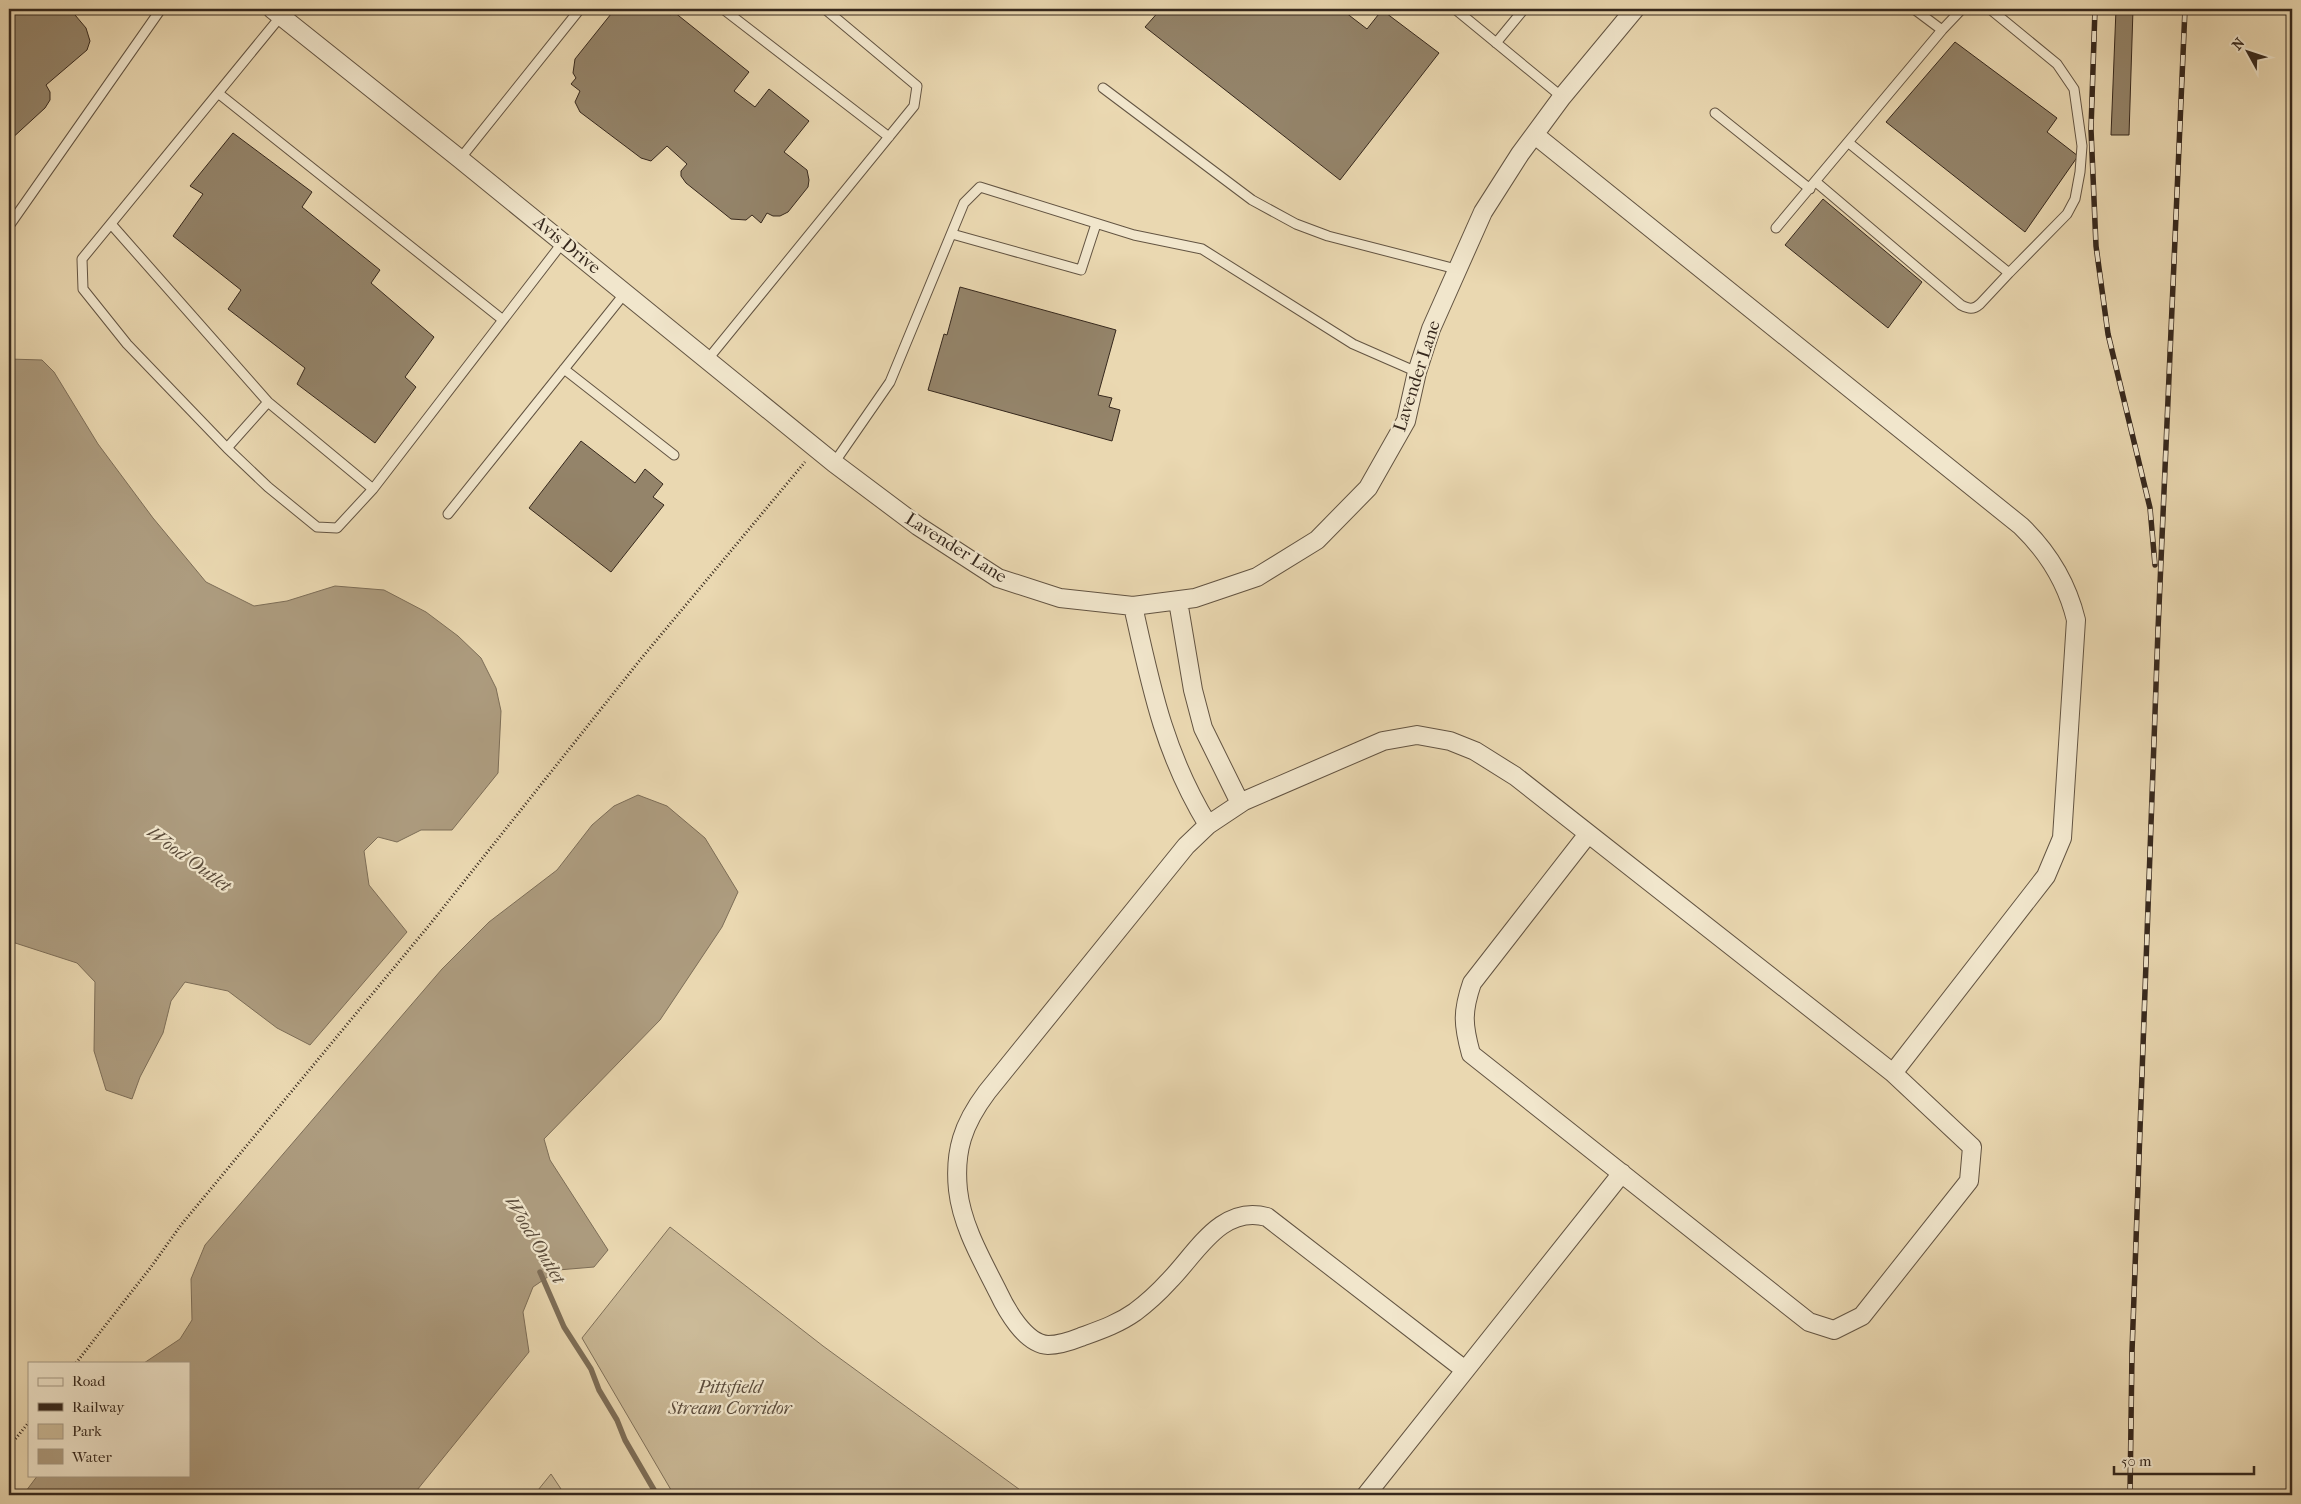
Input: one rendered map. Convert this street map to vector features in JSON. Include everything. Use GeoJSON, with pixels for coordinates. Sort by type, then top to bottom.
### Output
{"type":"FeatureCollection","features":[{"type":"Feature","properties":{"kind":"street","name":"Lavender Lane"},"geometry":{"type":"LineString","coordinates":[[861,482],[918,526],[998,578],[1060,598],[1133,606],[1195,598],[1257,577],[1318,540],[1368,488],[1406,421],[1417,372],[1432,329],[1456,268],[1483,212],[1562,98],[1634,9]]}},
{"type":"Feature","properties":{"kind":"street","name":"Avis Drive"},"geometry":{"type":"LineString","coordinates":[[276,12],[708,359],[834,463],[861,482]]}},
{"type":"Feature","properties":{"kind":"street"},"geometry":{"type":"LineString","coordinates":[[1535,135],[2021,526],[2034,539],[2057,571],[2071,599],[2076,620],[2062,838],[2054,860],[2046,876],[1893,1073]]}},
{"type":"Feature","properties":{"kind":"street"},"geometry":{"type":"LineString","coordinates":[[1178,600],[1193,690],[1203,728],[1240,803]]}},
{"type":"Feature","properties":{"kind":"street"},"geometry":{"type":"LineString","coordinates":[[1133,606],[1154,700],[1167,744],[1191,797],[1208,825]]}},
{"type":"Feature","properties":{"kind":"street"},"geometry":{"type":"LineString","coordinates":[[1465,1370],[1266,1218],[1254,1214],[1233,1219],[1212,1232],[1169,1281],[1136,1311],[1114,1325],[1068,1342],[1046,1345],[1029,1336],[1011,1318],[968,1230],[958,1192],[957,1162],[962,1135],[974,1110],[1186,846],[1208,825],[1240,803],[1383,740],[1417,735],[1450,741],[1476,751],[1515,776],[1893,1073],[1972,1148],[1969,1181],[1862,1316],[1834,1330],[1809,1322],[1471,1054],[1465,1032],[1464,1006],[1472,983],[1588,834]]}},
{"type":"Feature","properties":{"kind":"street"},"geometry":{"type":"LineString","coordinates":[[1366,1495],[1622,1173]]}},
{"type":"Feature","properties":{"kind":"lane"},"geometry":{"type":"LineString","coordinates":[[9,226],[161,9]]}},
{"type":"Feature","properties":{"kind":"lane"},"geometry":{"type":"LineString","coordinates":[[460,159],[580,9]]}},
{"type":"Feature","properties":{"kind":"lane"},"geometry":{"type":"LineString","coordinates":[[723,9],[889,137]]}},
{"type":"Feature","properties":{"kind":"lane"},"geometry":{"type":"LineString","coordinates":[[708,359],[914,106],[916,86],[825,9]]}},
{"type":"Feature","properties":{"kind":"lane"},"geometry":{"type":"LineString","coordinates":[[1455,9],[1562,98]]}},
{"type":"Feature","properties":{"kind":"lane"},"geometry":{"type":"LineString","coordinates":[[1496,42],[1524,9]]}},
{"type":"Feature","properties":{"kind":"lane"},"geometry":{"type":"LineString","coordinates":[[1914,9],[1942,30]]}},
{"type":"Feature","properties":{"kind":"lane"},"geometry":{"type":"LineString","coordinates":[[1776,228],[1942,30],[1962,9]]}},
{"type":"Feature","properties":{"kind":"lane"},"geometry":{"type":"LineString","coordinates":[[1715,113],[1813,186],[1960,305],[1968,309],[1975,308],[2067,214],[2075,199],[2082,146],[2074,89],[2058,64],[1990,9]]}},
{"type":"Feature","properties":{"kind":"lane"},"geometry":{"type":"LineString","coordinates":[[276,12],[218,93],[82,259],[83,289],[128,344],[227,448],[268,487],[317,526],[337,528],[373,489],[563,242]]}},
{"type":"Feature","properties":{"kind":"lane"},"geometry":{"type":"LineString","coordinates":[[1103,88],[1252,200],[1296,224],[1328,236],[1456,268]]}},
{"type":"Feature","properties":{"kind":"lane"},"geometry":{"type":"LineString","coordinates":[[218,93],[503,320]]}},
{"type":"Feature","properties":{"kind":"lane"},"geometry":{"type":"LineString","coordinates":[[1849,143],[2009,273]]}},
{"type":"Feature","properties":{"kind":"lane"},"geometry":{"type":"LineString","coordinates":[[834,463],[890,382],[964,203],[980,187],[1134,235],[1202,248],[1353,344],[1417,372]]}},
{"type":"Feature","properties":{"kind":"lane"},"geometry":{"type":"LineString","coordinates":[[111,224],[268,402],[373,489]]}},
{"type":"Feature","properties":{"kind":"lane"},"geometry":{"type":"LineString","coordinates":[[952,234],[1081,270],[1096,224]]}},
{"type":"Feature","properties":{"kind":"lane"},"geometry":{"type":"LineString","coordinates":[[448,514],[625,292]]}},
{"type":"Feature","properties":{"kind":"lane"},"geometry":{"type":"LineString","coordinates":[[564,369],[674,455]]}},
{"type":"Feature","properties":{"kind":"lane"},"geometry":{"type":"LineString","coordinates":[[227,448],[268,402]]}},
{"type":"Feature","properties":{"kind":"path"},"geometry":{"type":"LineString","coordinates":[[77,1362],[151,1267],[181,1225],[236,1161],[431,923],[646,653],[817,448]]}},
{"type":"Feature","properties":{"kind":"path"},"geometry":{"type":"LineString","coordinates":[[9,1446],[28,1423]]}},
{"type":"Feature","properties":{"kind":"green space","name":"Pittsfield Stream Corridor"},"geometry":{"type":"Polygon","coordinates":[[[670,1227],[823,1346],[1027,1495],[674,1495],[582,1338],[670,1227]]]}},
{"type":"Feature","properties":{"kind":"green space"},"geometry":{"type":"Polygon","coordinates":[[[551,1474],[565,1495],[534,1495],[551,1474]]]}},
{"type":"Feature","properties":{"kind":"water"},"geometry":{"type":"Polygon","coordinates":[[[9,359],[42,360],[54,372],[98,444],[153,518],[206,582],[254,606],[287,601],[335,586],[384,590],[426,612],[458,636],[481,658],[496,688],[501,711],[498,773],[452,830],[421,830],[397,842],[378,837],[364,851],[369,885],[407,932],[310,1045],[277,1028],[228,991],[185,982],[171,1001],[163,1033],[140,1077],[132,1099],[106,1090],[94,1051],[95,982],[77,963],[9,941],[9,359]]]}},
{"type":"Feature","properties":{"kind":"water"},"geometry":{"type":"Polygon","coordinates":[[[638,795],[667,806],[705,838],[738,892],[722,927],[660,1020],[544,1139],[550,1160],[608,1250],[594,1267],[558,1270],[533,1287],[523,1312],[529,1352],[413,1495],[23,1495],[37,1476],[190,1476],[190,1362],[146,1362],[180,1339],[192,1320],[191,1279],[205,1245],[442,969],[489,922],[557,870],[592,825],[614,806],[638,795]]]}},
{"type":"Feature","properties":{"kind":"building"},"geometry":{"type":"Polygon","coordinates":[[[9,9],[70,9],[86,28],[90,41],[87,50],[46,85],[50,92],[50,100],[45,108],[9,141],[9,9]]]}},
{"type":"Feature","properties":{"kind":"building"},"geometry":{"type":"Polygon","coordinates":[[[615,9],[663,9],[671,15],[674,12],[749,72],[734,91],[755,107],[769,89],[809,121],[784,152],[807,170],[809,180],[808,187],[788,212],[780,216],[773,216],[767,213],[761,223],[752,215],[746,220],[731,219],[686,183],[681,176],[681,171],[687,164],[667,146],[651,161],[641,158],[580,112],[575,102],[580,91],[571,84],[576,78],[573,73],[575,59],[615,9]]]}},
{"type":"Feature","properties":{"kind":"building"},"geometry":{"type":"Polygon","coordinates":[[[1161,9],[1341,9],[1367,29],[1382,10],[1439,53],[1340,180],[1145,27],[1161,9]]]}},
{"type":"Feature","properties":{"kind":"building"},"geometry":{"type":"Polygon","coordinates":[[[2116,9],[2133,9],[2129,135],[2111,135],[2116,9]]]}},
{"type":"Feature","properties":{"kind":"building"},"geometry":{"type":"Polygon","coordinates":[[[1955,42],[2057,118],[2047,132],[2078,156],[2025,232],[1886,122],[1955,42]]]}},
{"type":"Feature","properties":{"kind":"building"},"geometry":{"type":"Polygon","coordinates":[[[233,133],[312,192],[302,207],[380,270],[371,283],[434,337],[405,377],[416,387],[375,443],[297,384],[305,368],[228,309],[241,290],[173,236],[203,194],[190,186],[233,133]]]}},
{"type":"Feature","properties":{"kind":"building"},"geometry":{"type":"Polygon","coordinates":[[[1823,199],[1922,282],[1888,328],[1785,245],[1823,199]]]}},
{"type":"Feature","properties":{"kind":"building"},"geometry":{"type":"Polygon","coordinates":[[[960,287],[1116,330],[1098,395],[1112,398],[1109,407],[1120,410],[1112,441],[928,390],[944,334],[947,335],[960,287]]]}},
{"type":"Feature","properties":{"kind":"building"},"geometry":{"type":"Polygon","coordinates":[[[581,441],[635,483],[645,469],[663,484],[653,497],[664,505],[611,572],[529,508],[581,441]]]}},
{"type":"Feature","properties":{"kind":"waterway","name":"Wood Outlet"},"geometry":{"type":"LineString","coordinates":[[540,1272],[564,1327],[591,1369],[599,1390],[617,1420],[625,1440],[657,1495]]}},
{"type":"Feature","properties":{"kind":"railway"},"geometry":{"type":"LineString","coordinates":[[2095,9],[2091,129],[2096,246],[2108,334],[2150,508],[2155,565]]}},
{"type":"Feature","properties":{"kind":"railway"},"geometry":{"type":"LineString","coordinates":[[2130,1495],[2132,1352],[2158,630],[2185,9]]}}]}
